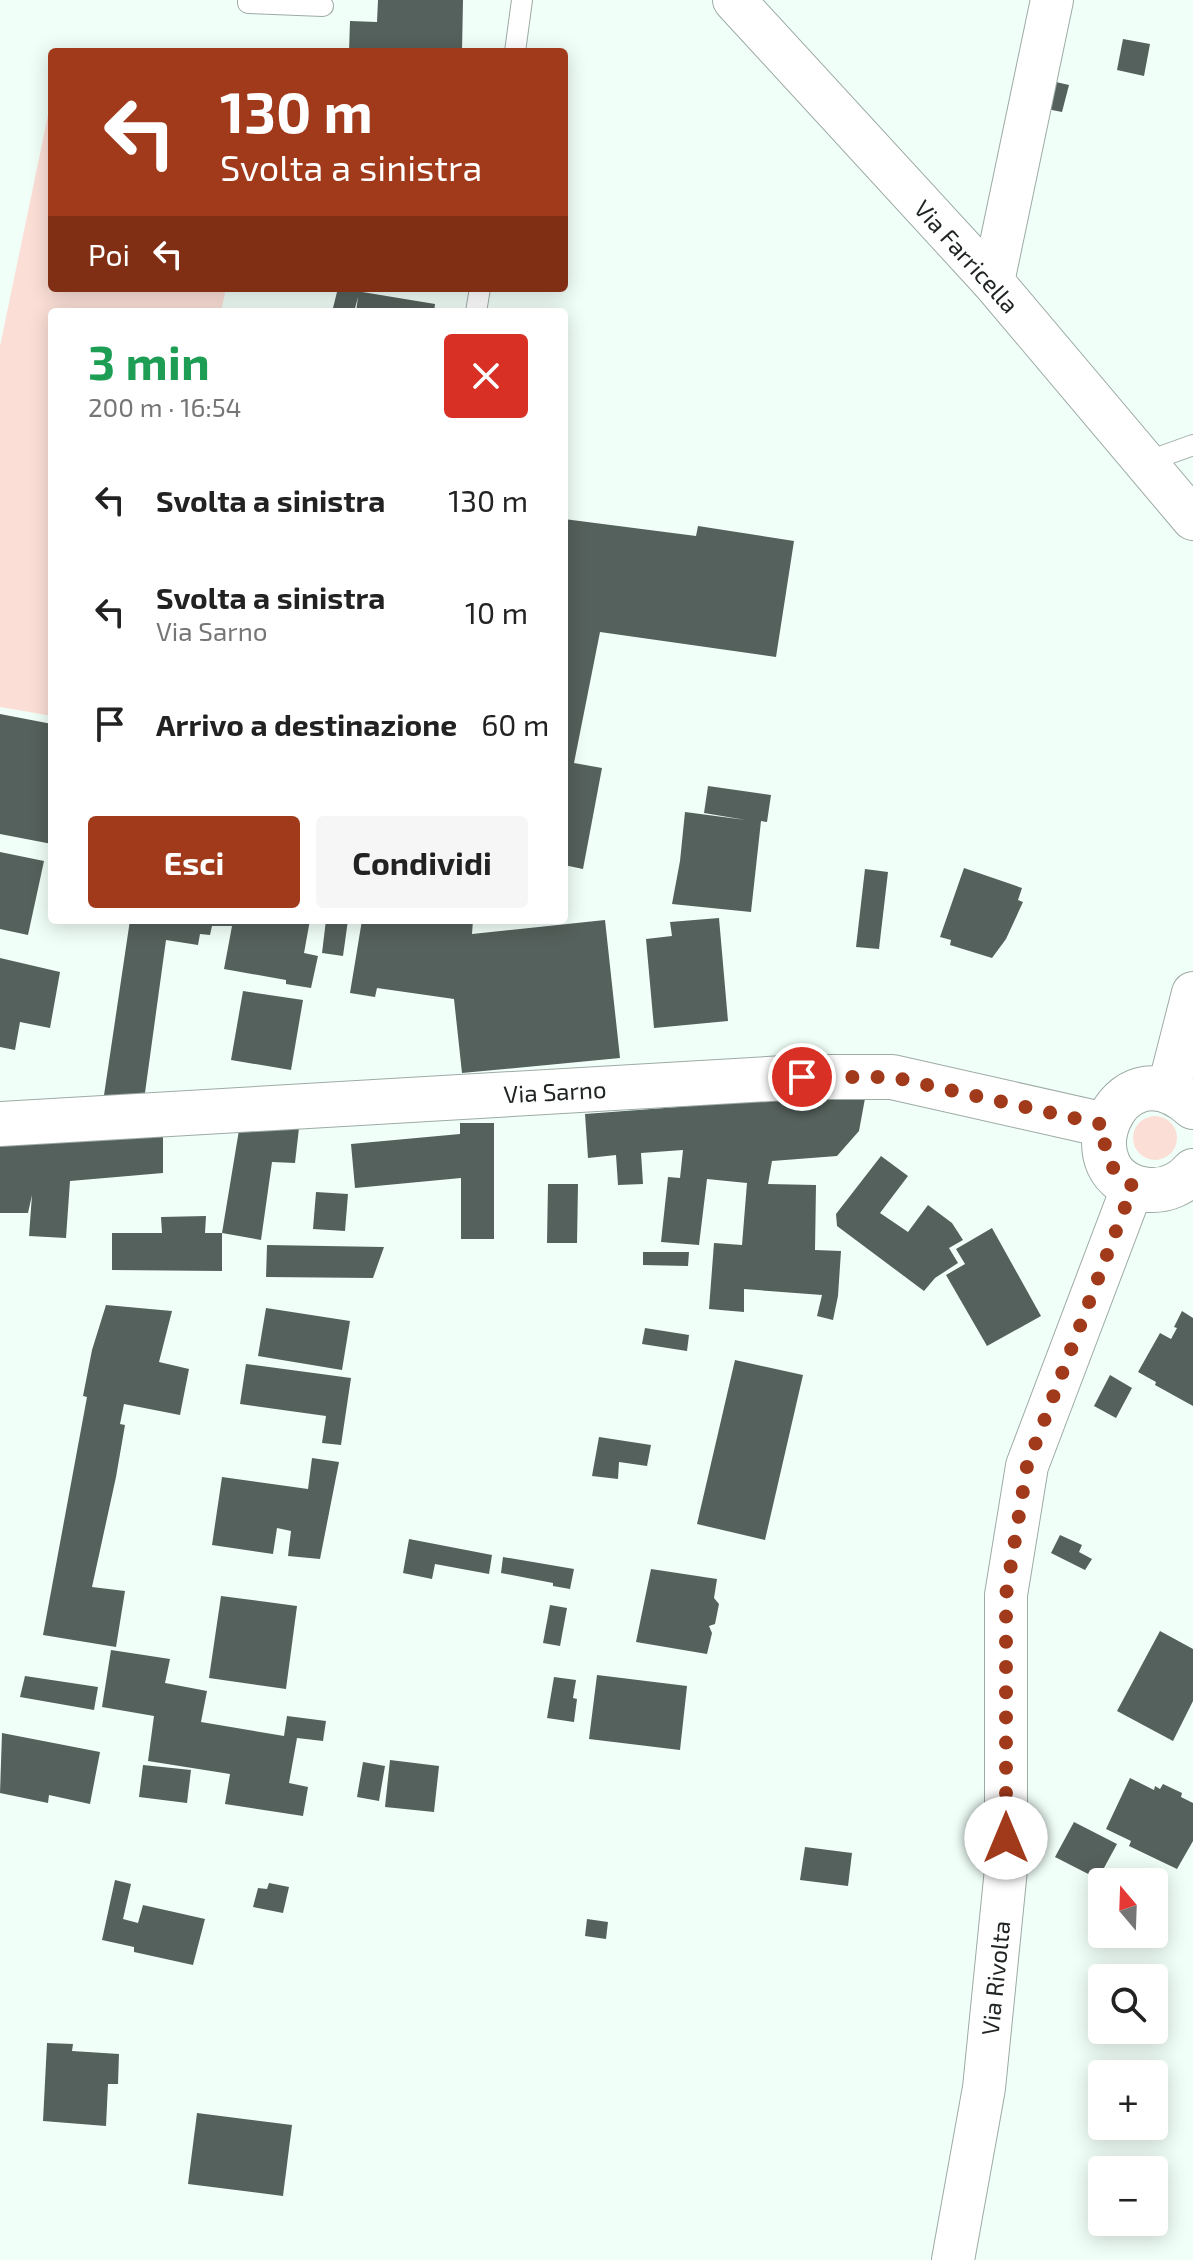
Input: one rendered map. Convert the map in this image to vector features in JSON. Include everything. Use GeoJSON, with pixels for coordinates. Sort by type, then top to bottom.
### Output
{"type":"FeatureCollection","features":[{"type":"Feature","properties":{"kind":"main road","name":"Via Sarno"},"geometry":{"type":"LineString","coordinates":[[0,1124],[817,1077],[892,1077],[1105,1125]]}},
{"type":"Feature","properties":{"kind":"main road"},"geometry":{"type":"LineString","coordinates":[[1181,1099],[1152,1089],[1137,1092],[1123,1100],[1112,1111],[1105,1125],[1105,1154],[1121,1178],[1133,1186],[1148,1190],[1177,1184],[1193,1171]]}},
{"type":"Feature","properties":{"kind":"street","name":"Via Farricella"},"geometry":{"type":"LineString","coordinates":[[734,0],[993,282],[1193,519]]}},
{"type":"Feature","properties":{"kind":"street"},"geometry":{"type":"LineString","coordinates":[[993,282],[1052,0]]}},
{"type":"Feature","properties":{"kind":"street"},"geometry":{"type":"LineString","coordinates":[[1181,1099],[1193,993]]}},
{"type":"Feature","properties":{"kind":"street","name":"Via Rivolta"},"geometry":{"type":"LineString","coordinates":[[953,2260],[984,2088],[1006,1869],[1006,1595],[1027,1466],[1133,1186]]}},
{"type":"Feature","properties":{"kind":"lane"},"geometry":{"type":"LineString","coordinates":[[248,0],[248,3],[323,6]]}},
{"type":"Feature","properties":{"kind":"lane"},"geometry":{"type":"LineString","coordinates":[[516,48],[522,0]]}},
{"type":"Feature","properties":{"kind":"lane"},"geometry":{"type":"LineString","coordinates":[[1146,462],[1193,445]]}},
{"type":"Feature","properties":{"kind":"shaded area"},"geometry":{"type":"Polygon","coordinates":[[[48,115],[48,292],[225,292],[222,308],[48,308],[48,715],[0,707],[0,346],[48,115]]]}},
{"type":"Feature","properties":{"kind":"shaded area"},"geometry":{"type":"Polygon","coordinates":[[[1155,1116],[1171,1122],[1177,1138],[1171,1154],[1155,1160],[1139,1154],[1133,1138],[1139,1122],[1155,1116]]]}},
{"type":"Feature","properties":{"kind":"building"},"geometry":{"type":"Polygon","coordinates":[[[378,0],[463,0],[462,48],[349,48],[350,21],[377,22],[378,0]]]}},
{"type":"Feature","properties":{"kind":"building"},"geometry":{"type":"Polygon","coordinates":[[[1123,39],[1150,44],[1144,76],[1117,70],[1123,39]]]}},
{"type":"Feature","properties":{"kind":"building"},"geometry":{"type":"Polygon","coordinates":[[[1043,79],[1069,85],[1062,112],[1037,107],[1043,79]]]}},
{"type":"Feature","properties":{"kind":"building"},"geometry":{"type":"Polygon","coordinates":[[[337,292],[362,292],[435,304],[434,308],[357,308],[358,297],[355,308],[333,308],[337,292]]]}},
{"type":"Feature","properties":{"kind":"building"},"geometry":{"type":"Polygon","coordinates":[[[568,520],[696,536],[698,526],[794,541],[776,657],[600,632],[574,763],[602,768],[583,869],[568,866],[568,520]]]}},
{"type":"Feature","properties":{"kind":"building"},"geometry":{"type":"Polygon","coordinates":[[[0,714],[48,723],[48,843],[0,834],[0,714]]]}},
{"type":"Feature","properties":{"kind":"building"},"geometry":{"type":"Polygon","coordinates":[[[708,786],[771,795],[767,822],[761,821],[751,912],[672,904],[685,812],[746,820],[704,813],[708,786]]]}},
{"type":"Feature","properties":{"kind":"building"},"geometry":{"type":"Polygon","coordinates":[[[0,852],[44,861],[28,935],[0,929],[0,852]]]}},
{"type":"Feature","properties":{"kind":"building"},"geometry":{"type":"Polygon","coordinates":[[[964,868],[1022,888],[1018,900],[1023,902],[1006,939],[992,958],[950,945],[951,940],[940,937],[964,868]]]}},
{"type":"Feature","properties":{"kind":"building"},"geometry":{"type":"Polygon","coordinates":[[[865,869],[888,872],[879,949],[856,947],[865,869]]]}},
{"type":"Feature","properties":{"kind":"building"},"geometry":{"type":"Polygon","coordinates":[[[719,918],[728,1021],[654,1028],[646,939],[672,936],[670,922],[719,918]]]}},
{"type":"Feature","properties":{"kind":"building"},"geometry":{"type":"Polygon","coordinates":[[[605,920],[620,1058],[462,1073],[454,999],[377,988],[375,997],[350,993],[361,924],[473,924],[472,934],[605,920]]]}},
{"type":"Feature","properties":{"kind":"building"},"geometry":{"type":"Polygon","coordinates":[[[129,924],[309,924],[304,953],[318,956],[311,988],[286,984],[286,980],[224,969],[232,926],[212,926],[210,935],[200,934],[198,945],[166,940],[144,1100],[103,1102],[129,924]]]}},
{"type":"Feature","properties":{"kind":"building"},"geometry":{"type":"Polygon","coordinates":[[[326,924],[347,924],[343,956],[322,953],[326,924]]]}},
{"type":"Feature","properties":{"kind":"building"},"geometry":{"type":"Polygon","coordinates":[[[0,958],[60,972],[50,1028],[20,1022],[15,1050],[0,1047],[0,958]]]}},
{"type":"Feature","properties":{"kind":"building"},"geometry":{"type":"Polygon","coordinates":[[[243,991],[303,1000],[291,1070],[231,1060],[243,991]]]}},
{"type":"Feature","properties":{"kind":"building"},"geometry":{"type":"Polygon","coordinates":[[[866,1093],[859,1131],[837,1156],[772,1161],[768,1184],[816,1185],[815,1250],[841,1251],[833,1320],[817,1316],[822,1295],[744,1289],[744,1312],[709,1309],[714,1243],[742,1245],[747,1183],[707,1179],[699,1245],[661,1242],[668,1177],[680,1178],[683,1150],[641,1153],[643,1184],[618,1185],[616,1155],[588,1158],[585,1114],[866,1093]]]}},
{"type":"Feature","properties":{"kind":"building"},"geometry":{"type":"Polygon","coordinates":[[[460,1123],[494,1123],[494,1239],[461,1239],[461,1178],[355,1188],[351,1144],[460,1134],[460,1123]]]}},
{"type":"Feature","properties":{"kind":"building"},"geometry":{"type":"Polygon","coordinates":[[[299,1128],[295,1163],[272,1162],[261,1240],[222,1233],[239,1130],[299,1128]]]}},
{"type":"Feature","properties":{"kind":"building"},"geometry":{"type":"Polygon","coordinates":[[[163,1132],[163,1173],[70,1181],[66,1238],[29,1236],[32,1195],[28,1213],[0,1213],[0,1145],[163,1132]]]}},
{"type":"Feature","properties":{"kind":"building"},"geometry":{"type":"Polygon","coordinates":[[[881,1156],[908,1176],[880,1213],[908,1232],[928,1205],[952,1223],[963,1240],[949,1248],[958,1263],[935,1278],[924,1291],[837,1226],[836,1214],[881,1156]]]}},
{"type":"Feature","properties":{"kind":"building"},"geometry":{"type":"Polygon","coordinates":[[[548,1184],[578,1184],[577,1243],[547,1243],[548,1184]]]}},
{"type":"Feature","properties":{"kind":"building"},"geometry":{"type":"Polygon","coordinates":[[[316,1192],[348,1194],[345,1231],[313,1229],[316,1192]]]}},
{"type":"Feature","properties":{"kind":"building"},"geometry":{"type":"Polygon","coordinates":[[[206,1216],[205,1233],[222,1233],[222,1271],[112,1270],[112,1233],[162,1233],[161,1217],[206,1216]]]}},
{"type":"Feature","properties":{"kind":"building"},"geometry":{"type":"Polygon","coordinates":[[[992,1228],[1041,1316],[987,1346],[946,1275],[965,1264],[956,1249],[992,1228]]]}},
{"type":"Feature","properties":{"kind":"building"},"geometry":{"type":"Polygon","coordinates":[[[267,1245],[384,1247],[373,1278],[266,1277],[267,1245]]]}},
{"type":"Feature","properties":{"kind":"building"},"geometry":{"type":"Polygon","coordinates":[[[643,1252],[689,1252],[688,1266],[643,1265],[643,1252]]]}},
{"type":"Feature","properties":{"kind":"building"},"geometry":{"type":"Polygon","coordinates":[[[106,1305],[172,1311],[159,1362],[189,1369],[180,1415],[124,1404],[120,1424],[125,1425],[116,1477],[92,1587],[125,1591],[116,1647],[43,1635],[87,1397],[83,1396],[92,1350],[106,1305]]]}},
{"type":"Feature","properties":{"kind":"building"},"geometry":{"type":"Polygon","coordinates":[[[266,1308],[350,1321],[342,1370],[258,1356],[266,1308]]]}},
{"type":"Feature","properties":{"kind":"building"},"geometry":{"type":"Polygon","coordinates":[[[1182,1311],[1193,1318],[1193,1406],[1138,1372],[1160,1333],[1171,1339],[1182,1311]]]}},
{"type":"Feature","properties":{"kind":"building"},"geometry":{"type":"Polygon","coordinates":[[[645,1328],[689,1335],[687,1351],[642,1344],[645,1328]]]}},
{"type":"Feature","properties":{"kind":"building"},"geometry":{"type":"Polygon","coordinates":[[[735,1360],[803,1375],[765,1540],[697,1524],[735,1360]]]}},
{"type":"Feature","properties":{"kind":"building"},"geometry":{"type":"Polygon","coordinates":[[[246,1364],[351,1378],[341,1445],[322,1443],[326,1416],[240,1404],[246,1364]]]}},
{"type":"Feature","properties":{"kind":"building"},"geometry":{"type":"Polygon","coordinates":[[[1110,1375],[1132,1388],[1116,1418],[1094,1406],[1110,1375]]]}},
{"type":"Feature","properties":{"kind":"building"},"geometry":{"type":"Polygon","coordinates":[[[599,1437],[651,1445],[647,1466],[619,1462],[618,1479],[592,1476],[599,1437]]]}},
{"type":"Feature","properties":{"kind":"building"},"geometry":{"type":"Polygon","coordinates":[[[312,1458],[339,1462],[320,1559],[288,1556],[291,1531],[277,1528],[273,1554],[212,1545],[222,1477],[308,1489],[312,1458]]]}},
{"type":"Feature","properties":{"kind":"building"},"geometry":{"type":"Polygon","coordinates":[[[1060,1535],[1082,1545],[1079,1552],[1092,1559],[1085,1570],[1051,1553],[1060,1535]]]}},
{"type":"Feature","properties":{"kind":"building"},"geometry":{"type":"Polygon","coordinates":[[[409,1539],[492,1555],[489,1574],[435,1564],[432,1579],[403,1573],[409,1539]]]}},
{"type":"Feature","properties":{"kind":"building"},"geometry":{"type":"Polygon","coordinates":[[[503,1557],[574,1569],[570,1589],[501,1573],[503,1557]]]}},
{"type":"Feature","properties":{"kind":"building"},"geometry":{"type":"Polygon","coordinates":[[[651,1569],[717,1579],[714,1598],[719,1604],[715,1624],[709,1626],[712,1633],[707,1654],[636,1642],[651,1569]]]}},
{"type":"Feature","properties":{"kind":"building"},"geometry":{"type":"Polygon","coordinates":[[[221,1596],[297,1606],[286,1689],[209,1678],[221,1596]]]}},
{"type":"Feature","properties":{"kind":"building"},"geometry":{"type":"Polygon","coordinates":[[[550,1605],[567,1608],[560,1646],[543,1643],[550,1605]]]}},
{"type":"Feature","properties":{"kind":"building"},"geometry":{"type":"Polygon","coordinates":[[[1160,1631],[1193,1649],[1193,1701],[1173,1741],[1117,1711],[1160,1631]]]}},
{"type":"Feature","properties":{"kind":"building"},"geometry":{"type":"Polygon","coordinates":[[[111,1650],[170,1659],[165,1683],[207,1691],[201,1722],[284,1736],[287,1716],[326,1721],[323,1741],[297,1738],[289,1783],[308,1787],[303,1816],[225,1804],[230,1774],[148,1761],[154,1716],[102,1707],[111,1650]]]}},
{"type":"Feature","properties":{"kind":"building"},"geometry":{"type":"Polygon","coordinates":[[[597,1675],[687,1686],[680,1750],[589,1739],[597,1675]]]}},
{"type":"Feature","properties":{"kind":"building"},"geometry":{"type":"Polygon","coordinates":[[[25,1676],[98,1687],[94,1710],[20,1697],[25,1676]]]}},
{"type":"Feature","properties":{"kind":"building"},"geometry":{"type":"Polygon","coordinates":[[[554,1677],[576,1680],[574,1722],[547,1718],[554,1677]]]}},
{"type":"Feature","properties":{"kind":"building"},"geometry":{"type":"Polygon","coordinates":[[[2,1733],[100,1752],[90,1804],[49,1795],[48,1803],[0,1793],[2,1733]]]}},
{"type":"Feature","properties":{"kind":"building"},"geometry":{"type":"Polygon","coordinates":[[[390,1760],[439,1766],[434,1812],[385,1807],[390,1760]]]}},
{"type":"Feature","properties":{"kind":"building"},"geometry":{"type":"Polygon","coordinates":[[[363,1762],[385,1766],[379,1801],[357,1797],[363,1762]]]}},
{"type":"Feature","properties":{"kind":"building"},"geometry":{"type":"Polygon","coordinates":[[[143,1765],[191,1770],[187,1803],[139,1797],[143,1765]]]}},
{"type":"Feature","properties":{"kind":"building"},"geometry":{"type":"Polygon","coordinates":[[[1130,1778],[1154,1790],[1155,1786],[1160,1789],[1163,1784],[1182,1793],[1181,1797],[1193,1803],[1193,1841],[1177,1869],[1129,1846],[1131,1841],[1106,1829],[1130,1778]]]}},
{"type":"Feature","properties":{"kind":"building"},"geometry":{"type":"Polygon","coordinates":[[[1074,1822],[1117,1844],[1104,1868],[1088,1868],[1088,1874],[1055,1857],[1074,1822]]]}},
{"type":"Feature","properties":{"kind":"building"},"geometry":{"type":"Polygon","coordinates":[[[805,1847],[852,1853],[848,1886],[800,1880],[805,1847]]]}},
{"type":"Feature","properties":{"kind":"building"},"geometry":{"type":"Polygon","coordinates":[[[115,1880],[131,1884],[123,1919],[138,1923],[143,1905],[205,1919],[193,1965],[134,1952],[134,1947],[102,1940],[115,1880]]]}},
{"type":"Feature","properties":{"kind":"building"},"geometry":{"type":"Polygon","coordinates":[[[269,1883],[289,1887],[283,1913],[253,1907],[258,1888],[267,1889],[269,1883]]]}},
{"type":"Feature","properties":{"kind":"building"},"geometry":{"type":"Polygon","coordinates":[[[587,1919],[608,1922],[606,1939],[585,1936],[587,1919]]]}},
{"type":"Feature","properties":{"kind":"building"},"geometry":{"type":"Polygon","coordinates":[[[47,2043],[73,2044],[72,2051],[119,2054],[118,2084],[108,2084],[106,2126],[43,2121],[47,2043]]]}},
{"type":"Feature","properties":{"kind":"building"},"geometry":{"type":"Polygon","coordinates":[[[197,2113],[292,2125],[283,2196],[188,2184],[197,2113]]]}},
{"type":"Feature","properties":{"kind":"route"},"geometry":{"type":"LineString","coordinates":[[802,1077],[892,1077],[1105,1125],[1105,1154],[1111,1167],[1133,1186],[1027,1466],[1006,1595],[1006,1838]]}}]}
